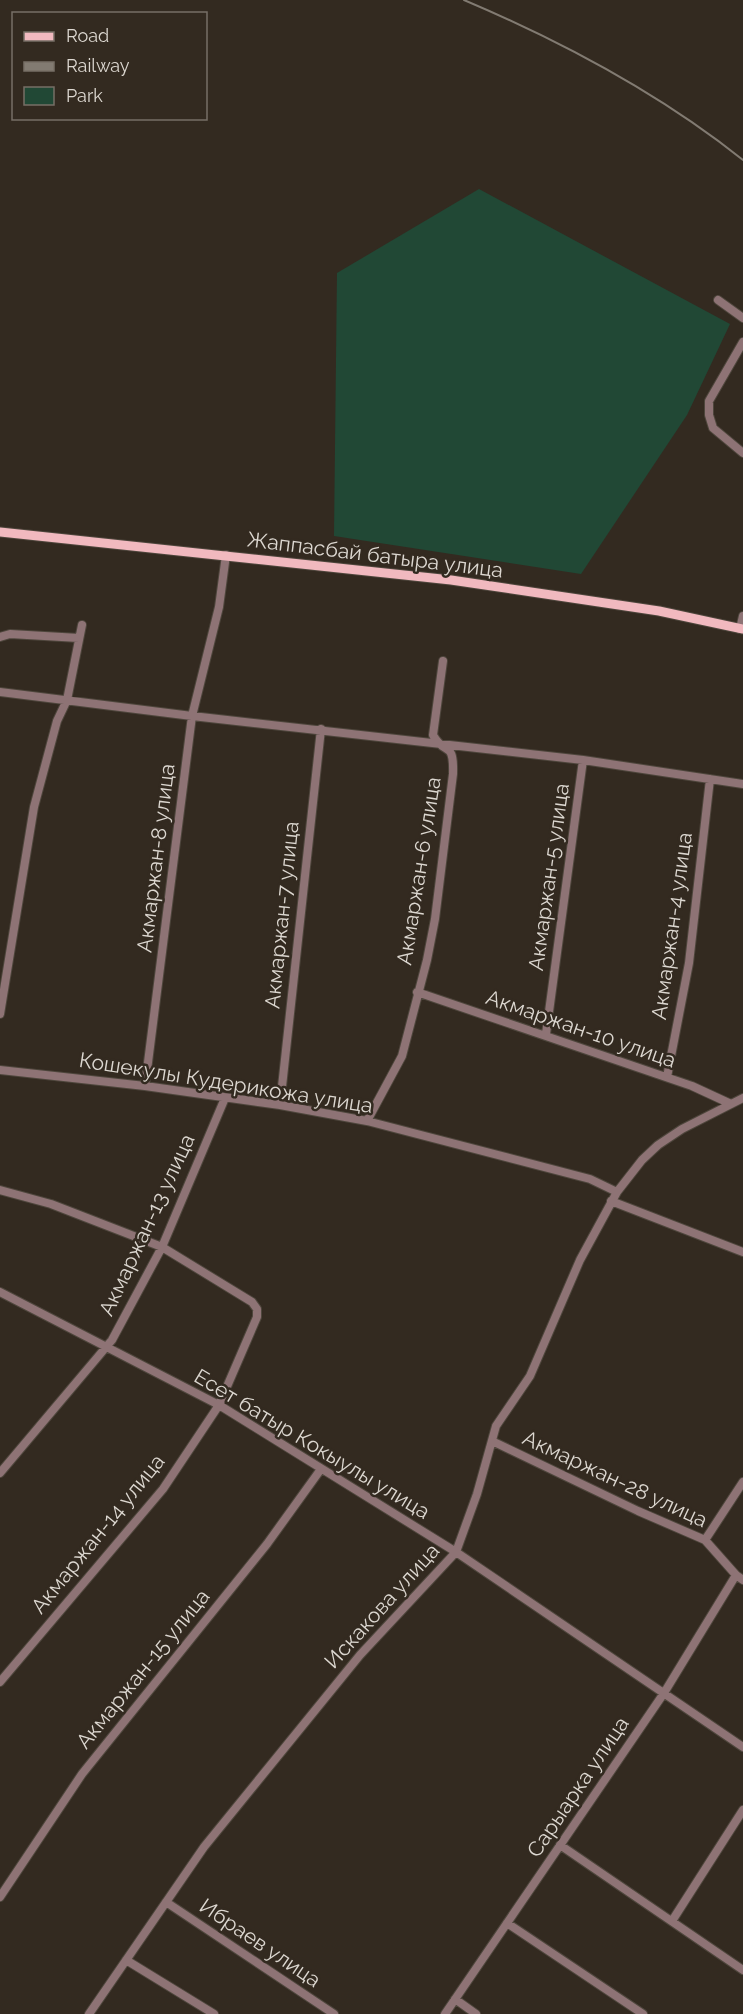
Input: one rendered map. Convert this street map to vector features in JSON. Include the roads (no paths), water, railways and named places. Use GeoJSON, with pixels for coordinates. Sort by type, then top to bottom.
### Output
{"type":"FeatureCollection","features":[{"type":"Feature","properties":{"kind":"main road","name":"Жаппасбай батыра улица"},"geometry":{"type":"LineString","coordinates":[[0,532],[451,580],[659,611],[741,629]]}},
{"type":"Feature","properties":{"kind":"street"},"geometry":{"type":"LineString","coordinates":[[718,300],[743,318]]}},
{"type":"Feature","properties":{"kind":"street"},"geometry":{"type":"LineString","coordinates":[[743,342],[710,401],[709,415],[713,428],[743,453]]}},
{"type":"Feature","properties":{"kind":"street","name":"Акмаржан-8 улица"},"geometry":{"type":"LineString","coordinates":[[145,1086],[192,716],[219,607],[226,555]]}},
{"type":"Feature","properties":{"kind":"street"},"geometry":{"type":"LineString","coordinates":[[741,629],[743,616]]}},
{"type":"Feature","properties":{"kind":"street"},"geometry":{"type":"LineString","coordinates":[[0,1014],[34,807],[57,721],[67,700],[82,625]]}},
{"type":"Feature","properties":{"kind":"street"},"geometry":{"type":"LineString","coordinates":[[0,637],[10,634],[79,638]]}},
{"type":"Feature","properties":{"kind":"street","name":"Акмаржан-6 улица"},"geometry":{"type":"LineString","coordinates":[[367,1121],[402,1056],[427,960],[435,919],[453,774],[453,757],[449,749],[438,743],[433,735],[443,661]]}},
{"type":"Feature","properties":{"kind":"street"},"geometry":{"type":"LineString","coordinates":[[0,692],[583,760],[743,784]]}},
{"type":"Feature","properties":{"kind":"street","name":"Акмаржан-7 улица"},"geometry":{"type":"LineString","coordinates":[[280,1105],[321,729]]}},
{"type":"Feature","properties":{"kind":"street","name":"Акмаржан-5 улица"},"geometry":{"type":"LineString","coordinates":[[546,1035],[583,760]]}},
{"type":"Feature","properties":{"kind":"street","name":"Акмаржан-4 улица"},"geometry":{"type":"LineString","coordinates":[[667,1077],[688,963],[710,779]]}},
{"type":"Feature","properties":{"kind":"street","name":"Акмаржан-10 улица"},"geometry":{"type":"LineString","coordinates":[[417,992],[667,1077],[731,1104]]}},
{"type":"Feature","properties":{"kind":"street","name":"Кошекулы Кудерикожа улица"},"geometry":{"type":"LineString","coordinates":[[0,1070],[145,1086],[280,1105],[367,1121],[590,1179],[617,1192]]}},
{"type":"Feature","properties":{"kind":"street","name":"Акмаржан-13 улица"},"geometry":{"type":"LineString","coordinates":[[0,1473],[112,1340],[162,1246],[225,1098]]}},
{"type":"Feature","properties":{"kind":"street","name":"Искакова улица"},"geometry":{"type":"LineString","coordinates":[[89,2014],[204,1847],[360,1655],[456,1552],[477,1494],[496,1426],[530,1376],[580,1260],[617,1192],[642,1160],[658,1145],[682,1129],[743,1098]]}},
{"type":"Feature","properties":{"kind":"street"},"geometry":{"type":"LineString","coordinates":[[0,1190],[51,1204],[162,1246]]}},
{"type":"Feature","properties":{"kind":"street"},"geometry":{"type":"LineString","coordinates":[[611,1201],[743,1252]]}},
{"type":"Feature","properties":{"kind":"street","name":"Акмаржан-14 улица"},"geometry":{"type":"LineString","coordinates":[[0,1682],[163,1489],[219,1405],[257,1317],[257,1309],[252,1302],[162,1246]]}},
{"type":"Feature","properties":{"kind":"street","name":"Есет батыр Кокыулы улица"},"geometry":{"type":"LineString","coordinates":[[0,1292],[219,1405],[456,1552],[743,1747]]}},
{"type":"Feature","properties":{"kind":"street","name":"Акмаржан-28 улица"},"geometry":{"type":"LineString","coordinates":[[492,1441],[705,1540],[739,1578]]}},
{"type":"Feature","properties":{"kind":"street","name":"Акмаржан-15 улица"},"geometry":{"type":"LineString","coordinates":[[0,1897],[82,1774],[267,1544],[321,1469]]}},
{"type":"Feature","properties":{"kind":"street"},"geometry":{"type":"LineString","coordinates":[[705,1540],[743,1482]]}},
{"type":"Feature","properties":{"kind":"street","name":"Сарыарка улица"},"geometry":{"type":"LineString","coordinates":[[445,2014],[664,1693],[739,1578]]}},
{"type":"Feature","properties":{"kind":"street"},"geometry":{"type":"LineString","coordinates":[[672,1921],[743,1810]]}},
{"type":"Feature","properties":{"kind":"street"},"geometry":{"type":"LineString","coordinates":[[560,1845],[743,1970]]}},
{"type":"Feature","properties":{"kind":"street","name":"Ибраев улица"},"geometry":{"type":"LineString","coordinates":[[166,1902],[334,2014]]}},
{"type":"Feature","properties":{"kind":"street"},"geometry":{"type":"LineString","coordinates":[[507,1923],[643,2014]]}},
{"type":"Feature","properties":{"kind":"street"},"geometry":{"type":"LineString","coordinates":[[126,1960],[214,2014]]}},
{"type":"Feature","properties":{"kind":"street"},"geometry":{"type":"LineString","coordinates":[[454,2000],[476,2014]]}},
{"type":"Feature","properties":{"kind":"railway"},"geometry":{"type":"LineString","coordinates":[[464,0],[574,51],[644,91],[743,160]]}}]}
